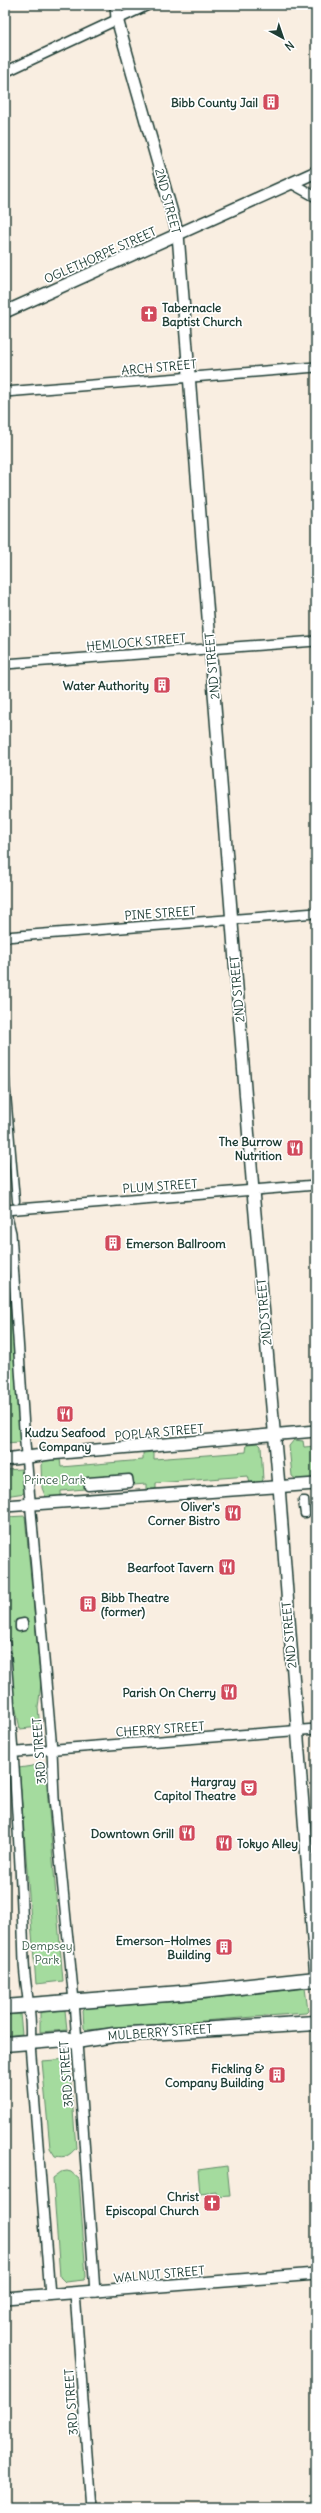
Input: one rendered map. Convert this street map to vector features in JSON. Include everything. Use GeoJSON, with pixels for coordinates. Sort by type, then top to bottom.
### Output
{"type":"FeatureCollection","features":[{"type":"Feature","properties":{"kind":"main road"},"geometry":{"type":"LineString","coordinates":[[5,2007],[316,1979]]}},
{"type":"Feature","properties":{"kind":"main road","name":"MULBERRY STREET"},"geometry":{"type":"LineString","coordinates":[[5,2044],[30,2044],[66,2039],[76,2041],[114,2035],[316,2023]]}},
{"type":"Feature","properties":{"kind":"street","name":"2ND STREET"},"geometry":{"type":"LineString","coordinates":[[116,5],[117,19],[178,234],[253,1191],[275,1435],[296,1729],[312,1869],[316,1979]]}},
{"type":"Feature","properties":{"kind":"street"},"geometry":{"type":"LineString","coordinates":[[5,72],[148,5]]}},
{"type":"Feature","properties":{"kind":"street","name":"OGLETHORPE STREET"},"geometry":{"type":"LineString","coordinates":[[5,312],[316,172]]}},
{"type":"Feature","properties":{"kind":"street"},"geometry":{"type":"LineString","coordinates":[[291,183],[316,197]]}},
{"type":"Feature","properties":{"kind":"street","name":"ARCH STREET"},"geometry":{"type":"LineString","coordinates":[[5,392],[316,367]]}},
{"type":"Feature","properties":{"kind":"street","name":"HEMLOCK STREET"},"geometry":{"type":"LineString","coordinates":[[5,664],[316,641]]}},
{"type":"Feature","properties":{"kind":"street","name":"PINE STREET"},"geometry":{"type":"LineString","coordinates":[[5,937],[316,913]]}},
{"type":"Feature","properties":{"kind":"street"},"geometry":{"type":"LineString","coordinates":[[5,1070],[16,1201]]}},
{"type":"Feature","properties":{"kind":"street","name":"PLUM STREET"},"geometry":{"type":"LineString","coordinates":[[5,1210],[316,1185]]}},
{"type":"Feature","properties":{"kind":"street","name":"3RD STREET"},"geometry":{"type":"LineString","coordinates":[[5,1210],[11,1233],[27,1457],[52,1750],[54,1798],[74,2001],[95,2292]]}},
{"type":"Feature","properties":{"kind":"street","name":"POPLAR STREET"},"geometry":{"type":"LineString","coordinates":[[5,1460],[316,1432]]}},
{"type":"Feature","properties":{"kind":"street"},"geometry":{"type":"LineString","coordinates":[[129,1478],[130,1484],[88,1487],[88,1481],[129,1478]]}},
{"type":"Feature","properties":{"kind":"street"},"geometry":{"type":"LineString","coordinates":[[5,1506],[316,1484]]}},
{"type":"Feature","properties":{"kind":"street"},"geometry":{"type":"LineString","coordinates":[[5,1644],[8,1753],[23,1880],[24,1964],[50,2295]]}},
{"type":"Feature","properties":{"kind":"street","name":"CHERRY STREET"},"geometry":{"type":"LineString","coordinates":[[8,1753],[276,1732],[296,1729],[316,1729]]}},
{"type":"Feature","properties":{"kind":"street","name":"WALNUT STREET"},"geometry":{"type":"LineString","coordinates":[[5,2298],[316,2274]]}},
{"type":"Feature","properties":{"kind":"street","name":"3RD STREET"},"geometry":{"type":"LineString","coordinates":[[75,2293],[91,2508]]}},
{"type":"Feature","properties":{"kind":"shaded area"},"geometry":{"type":"Polygon","coordinates":[[[5,5],[316,5],[316,2508],[5,2508],[5,5]]]}},
{"type":"Feature","properties":{"kind":"green space"},"geometry":{"type":"Polygon","coordinates":[[[5,1248],[12,1330],[16,1344],[20,1442],[5,1443],[5,1248]]]}},
{"type":"Feature","properties":{"kind":"green space"},"geometry":{"type":"Polygon","coordinates":[[[294,1440],[303,1441],[304,1447],[316,1446],[316,1474],[312,1478],[297,1480],[292,1476],[289,1446],[294,1440]]]}},
{"type":"Feature","properties":{"kind":"green space","name":"Prince Park"},"geometry":{"type":"Polygon","coordinates":[[[258,1443],[261,1446],[263,1480],[261,1482],[250,1483],[248,1476],[156,1483],[156,1492],[146,1492],[146,1484],[61,1491],[61,1498],[46,1498],[42,1488],[41,1465],[46,1459],[60,1459],[61,1467],[143,1460],[143,1453],[154,1452],[154,1459],[246,1452],[247,1444],[258,1443]]]}},
{"type":"Feature","properties":{"kind":"green space"},"geometry":{"type":"Polygon","coordinates":[[[21,1469],[25,1493],[5,1496],[5,1470],[21,1469]]]}},
{"type":"Feature","properties":{"kind":"green space"},"geometry":{"type":"Polygon","coordinates":[[[25,1516],[41,1684],[38,1708],[40,1727],[20,1729],[11,1685],[5,1597],[5,1517],[25,1516]]]}},
{"type":"Feature","properties":{"kind":"green space","name":"Dempsey Park"},"geometry":{"type":"Polygon","coordinates":[[[45,1764],[63,1981],[36,1984],[19,1768],[45,1764]]]}},
{"type":"Feature","properties":{"kind":"green space"},"geometry":{"type":"Polygon","coordinates":[[[305,1988],[308,2011],[306,2013],[86,2030],[84,2028],[83,2011],[86,2008],[194,2000],[305,1988]]]}},
{"type":"Feature","properties":{"kind":"green space"},"geometry":{"type":"Polygon","coordinates":[[[65,2010],[67,2030],[40,2032],[40,2012],[65,2010]]]}},
{"type":"Feature","properties":{"kind":"green space"},"geometry":{"type":"Polygon","coordinates":[[[20,2014],[22,2034],[5,2036],[5,2015],[20,2014]]]}},
{"type":"Feature","properties":{"kind":"green space"},"geometry":{"type":"Polygon","coordinates":[[[69,2059],[76,2148],[67,2156],[58,2157],[55,2156],[50,2148],[42,2061],[69,2059]]]}},
{"type":"Feature","properties":{"kind":"green space"},"geometry":{"type":"Polygon","coordinates":[[[227,2166],[230,2196],[217,2197],[216,2192],[200,2194],[198,2170],[227,2166]]]}},
{"type":"Feature","properties":{"kind":"green space"},"geometry":{"type":"Polygon","coordinates":[[[61,2172],[71,2172],[79,2179],[86,2277],[84,2280],[65,2282],[60,2277],[53,2178],[61,2172]]]}},
{"type":"Feature","properties":{"kind":"place","name":"Bibb County Jail"},"geometry":{"type":"Point","coordinates":[271,102]}},
{"type":"Feature","properties":{"kind":"place","name":"Tabernacle Baptist Church"},"geometry":{"type":"Point","coordinates":[149,314]}},
{"type":"Feature","properties":{"kind":"place","name":"Water Authority"},"geometry":{"type":"Point","coordinates":[162,685]}},
{"type":"Feature","properties":{"kind":"place","name":"The Burrow Nutrition"},"geometry":{"type":"Point","coordinates":[295,1148]}},
{"type":"Feature","properties":{"kind":"place","name":"Emerson Ballroom"},"geometry":{"type":"Point","coordinates":[113,1243]}},
{"type":"Feature","properties":{"kind":"place","name":"Kudzu Seafood Company"},"geometry":{"type":"Point","coordinates":[65,1414]}},
{"type":"Feature","properties":{"kind":"place","name":"Oliver's Corner Bistro"},"geometry":{"type":"Point","coordinates":[233,1513]}},
{"type":"Feature","properties":{"kind":"place","name":"Bearfoot Tavern"},"geometry":{"type":"Point","coordinates":[227,1567]}},
{"type":"Feature","properties":{"kind":"place","name":"Bibb Theatre (former)"},"geometry":{"type":"Point","coordinates":[88,1604]}},
{"type":"Feature","properties":{"kind":"place","name":"Parish On Cherry"},"geometry":{"type":"Point","coordinates":[229,1692]}},
{"type":"Feature","properties":{"kind":"place","name":"Hargray Capitol Theatre"},"geometry":{"type":"Point","coordinates":[249,1788]}},
{"type":"Feature","properties":{"kind":"place","name":"Downtown Grill"},"geometry":{"type":"Point","coordinates":[187,1833]}},
{"type":"Feature","properties":{"kind":"place","name":"Tokyo Alley"},"geometry":{"type":"Point","coordinates":[224,1843]}},
{"type":"Feature","properties":{"kind":"place","name":"Emerson–Holmes Building"},"geometry":{"type":"Point","coordinates":[224,1947]}},
{"type":"Feature","properties":{"kind":"place","name":"Fickling & Company Building"},"geometry":{"type":"Point","coordinates":[277,2075]}},
{"type":"Feature","properties":{"kind":"place","name":"Christ Episcopal Church"},"geometry":{"type":"Point","coordinates":[212,2203]}}]}
